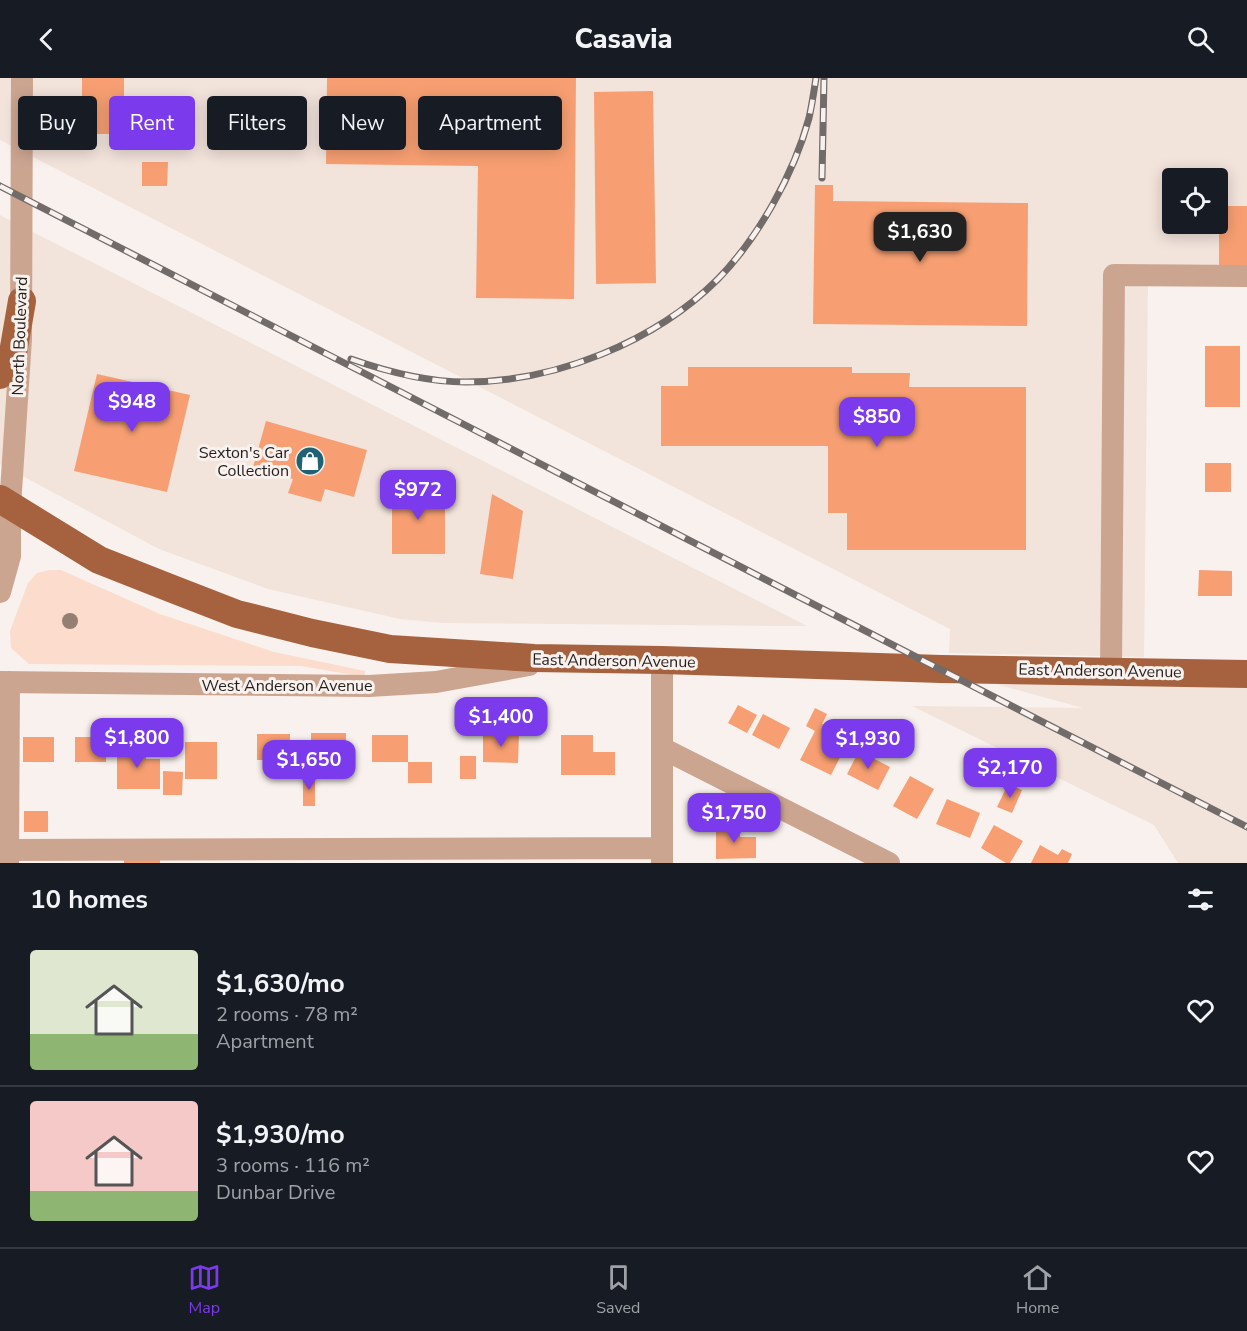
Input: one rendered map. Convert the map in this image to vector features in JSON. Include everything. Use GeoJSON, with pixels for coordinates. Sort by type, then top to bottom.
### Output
{"type":"FeatureCollection","features":[{"type":"Feature","properties":{"kind":"main road"},"geometry":{"type":"LineString","coordinates":[[0,375],[12,353],[22,301]]}},
{"type":"Feature","properties":{"kind":"main road","name":"East Anderson Avenue"},"geometry":{"type":"LineString","coordinates":[[5,503],[99,560],[237,614],[390,649],[534,658],[1247,674]]}},
{"type":"Feature","properties":{"kind":"street","name":"North Boulevard"},"geometry":{"type":"LineString","coordinates":[[0,592],[10,556],[5,503],[22,301],[22,78]]}},
{"type":"Feature","properties":{"kind":"street"},"geometry":{"type":"LineString","coordinates":[[1111,670],[1114,275],[1247,276]]}},
{"type":"Feature","properties":{"kind":"street","name":"West Anderson Avenue"},"geometry":{"type":"LineString","coordinates":[[4,682],[369,686],[436,682],[563,658]]}},
{"type":"Feature","properties":{"kind":"street"},"geometry":{"type":"LineString","coordinates":[[4,682],[8,857],[662,856],[662,660]]}},
{"type":"Feature","properties":{"kind":"street"},"geometry":{"type":"LineString","coordinates":[[662,748],[883,862]]}},
{"type":"Feature","properties":{"kind":"shaded area"},"geometry":{"type":"Polygon","coordinates":[[[0,78],[1247,78],[1247,276],[1148,276],[1144,657],[949,653],[950,629],[19,150],[97,150],[97,96],[18,96],[18,149],[0,140],[0,78]]]}},
{"type":"Feature","properties":{"kind":"shaded area"},"geometry":{"type":"Polygon","coordinates":[[[0,215],[807,626],[443,623],[400,619],[268,589],[159,549],[0,464],[0,215]]]}},
{"type":"Feature","properties":{"kind":"shaded area"},"geometry":{"type":"Polygon","coordinates":[[[61,570],[160,614],[274,652],[365,671],[365,677],[301,666],[29,664],[11,648],[10,631],[28,583],[37,573],[61,570]]]}},
{"type":"Feature","properties":{"kind":"shaded area"},"geometry":{"type":"Polygon","coordinates":[[[941,669],[1247,673],[1247,863],[1178,863],[1154,825],[912,706],[1083,708],[941,669]]]}},
{"type":"Feature","properties":{"kind":"building"},"geometry":{"type":"Polygon","coordinates":[[[82,78],[124,78],[124,96],[109,96],[109,134],[97,134],[97,96],[82,96],[82,78]]]}},
{"type":"Feature","properties":{"kind":"building"},"geometry":{"type":"Polygon","coordinates":[[[327,78],[576,78],[574,299],[476,298],[478,166],[326,164],[326,150],[406,150],[406,96],[327,96],[327,78]]]}},
{"type":"Feature","properties":{"kind":"building"},"geometry":{"type":"Polygon","coordinates":[[[653,91],[656,283],[596,284],[594,92],[653,91]]]}},
{"type":"Feature","properties":{"kind":"building"},"geometry":{"type":"Polygon","coordinates":[[[142,162],[168,162],[167,186],[142,186],[142,162]]]}},
{"type":"Feature","properties":{"kind":"building"},"geometry":{"type":"Polygon","coordinates":[[[815,185],[833,185],[833,201],[1028,203],[1027,326],[813,324],[815,185]]]}},
{"type":"Feature","properties":{"kind":"building"},"geometry":{"type":"Polygon","coordinates":[[[1228,206],[1247,206],[1247,265],[1219,265],[1219,234],[1228,234],[1228,206]]]}},
{"type":"Feature","properties":{"kind":"building"},"geometry":{"type":"Polygon","coordinates":[[[1205,346],[1240,346],[1240,407],[1205,407],[1205,346]]]}},
{"type":"Feature","properties":{"kind":"building"},"geometry":{"type":"Polygon","coordinates":[[[688,367],[852,367],[852,373],[910,373],[909,387],[1026,387],[1026,550],[847,550],[847,513],[828,513],[828,446],[661,446],[661,386],[688,386],[688,367]]]}},
{"type":"Feature","properties":{"kind":"building"},"geometry":{"type":"Polygon","coordinates":[[[97,374],[190,395],[167,492],[74,471],[97,374]]]}},
{"type":"Feature","properties":{"kind":"building"},"geometry":{"type":"Polygon","coordinates":[[[266,421],[367,450],[354,497],[325,489],[321,502],[288,493],[293,479],[253,467],[266,421]]]}},
{"type":"Feature","properties":{"kind":"building"},"geometry":{"type":"Polygon","coordinates":[[[1205,463],[1231,463],[1231,492],[1205,492],[1205,463]]]}},
{"type":"Feature","properties":{"kind":"building"},"geometry":{"type":"Polygon","coordinates":[[[392,488],[445,488],[445,554],[392,554],[392,488]]]}},
{"type":"Feature","properties":{"kind":"building"},"geometry":{"type":"Polygon","coordinates":[[[492,494],[523,511],[513,579],[480,574],[492,494]]]}},
{"type":"Feature","properties":{"kind":"building"},"geometry":{"type":"Polygon","coordinates":[[[1199,570],[1232,571],[1232,596],[1198,596],[1199,570]]]}},
{"type":"Feature","properties":{"kind":"building"},"geometry":{"type":"Polygon","coordinates":[[[738,705],[757,715],[747,733],[728,723],[738,705]]]}},
{"type":"Feature","properties":{"kind":"building"},"geometry":{"type":"Polygon","coordinates":[[[815,708],[827,714],[822,724],[850,738],[831,775],[800,760],[815,731],[806,726],[815,708]]]}},
{"type":"Feature","properties":{"kind":"building"},"geometry":{"type":"Polygon","coordinates":[[[763,714],[790,728],[779,749],[752,735],[763,714]]]}},
{"type":"Feature","properties":{"kind":"building"},"geometry":{"type":"Polygon","coordinates":[[[311,733],[346,733],[346,772],[325,772],[325,758],[311,758],[311,733]]]}},
{"type":"Feature","properties":{"kind":"building"},"geometry":{"type":"Polygon","coordinates":[[[257,734],[290,734],[290,760],[257,760],[257,734]]]}},
{"type":"Feature","properties":{"kind":"building"},"geometry":{"type":"Polygon","coordinates":[[[483,734],[519,734],[518,763],[483,762],[483,734]]]}},
{"type":"Feature","properties":{"kind":"building"},"geometry":{"type":"Polygon","coordinates":[[[372,735],[408,735],[408,762],[372,762],[372,735]]]}},
{"type":"Feature","properties":{"kind":"building"},"geometry":{"type":"Polygon","coordinates":[[[561,735],[593,735],[593,752],[615,752],[615,775],[561,775],[561,735]]]}},
{"type":"Feature","properties":{"kind":"building"},"geometry":{"type":"Polygon","coordinates":[[[23,737],[54,737],[54,762],[23,762],[23,737]]]}},
{"type":"Feature","properties":{"kind":"building"},"geometry":{"type":"Polygon","coordinates":[[[75,737],[107,737],[106,762],[75,762],[75,737]]]}},
{"type":"Feature","properties":{"kind":"building"},"geometry":{"type":"Polygon","coordinates":[[[185,742],[217,742],[217,779],[185,779],[185,742]]]}},
{"type":"Feature","properties":{"kind":"building"},"geometry":{"type":"Polygon","coordinates":[[[117,745],[146,745],[146,759],[160,759],[160,789],[117,789],[117,745]]]}},
{"type":"Feature","properties":{"kind":"building"},"geometry":{"type":"Polygon","coordinates":[[[859,751],[890,767],[878,790],[847,774],[859,751]]]}},
{"type":"Feature","properties":{"kind":"building"},"geometry":{"type":"Polygon","coordinates":[[[460,756],[476,756],[476,779],[460,779],[460,756]]]}},
{"type":"Feature","properties":{"kind":"building"},"geometry":{"type":"Polygon","coordinates":[[[408,762],[432,762],[432,783],[408,783],[408,762]]]}},
{"type":"Feature","properties":{"kind":"building"},"geometry":{"type":"Polygon","coordinates":[[[163,771],[183,772],[182,795],[163,795],[163,771]]]}},
{"type":"Feature","properties":{"kind":"building"},"geometry":{"type":"Polygon","coordinates":[[[910,776],[934,789],[917,819],[893,806],[910,776]]]}},
{"type":"Feature","properties":{"kind":"building"},"geometry":{"type":"Polygon","coordinates":[[[303,777],[315,777],[315,806],[303,806],[303,777]]]}},
{"type":"Feature","properties":{"kind":"building"},"geometry":{"type":"Polygon","coordinates":[[[1008,784],[1022,790],[1012,813],[997,807],[1008,784]]]}},
{"type":"Feature","properties":{"kind":"building"},"geometry":{"type":"Polygon","coordinates":[[[947,799],[980,813],[970,838],[936,824],[947,799]]]}},
{"type":"Feature","properties":{"kind":"building"},"geometry":{"type":"Polygon","coordinates":[[[24,811],[48,811],[48,832],[24,832],[24,811]]]}},
{"type":"Feature","properties":{"kind":"building"},"geometry":{"type":"Polygon","coordinates":[[[994,825],[1023,841],[1010,863],[1006,863],[981,848],[994,825]]]}},
{"type":"Feature","properties":{"kind":"building"},"geometry":{"type":"Polygon","coordinates":[[[716,827],[740,827],[740,837],[756,837],[756,858],[716,859],[716,827]]]}},
{"type":"Feature","properties":{"kind":"building"},"geometry":{"type":"Polygon","coordinates":[[[1040,845],[1058,855],[1062,849],[1072,854],[1068,863],[1031,863],[1040,845]]]}},
{"type":"Feature","properties":{"kind":"building"},"geometry":{"type":"Polygon","coordinates":[[[124,858],[160,858],[160,863],[124,863],[124,858]]]}},
{"type":"Feature","properties":{"kind":"railway"},"geometry":{"type":"LineString","coordinates":[[351,359],[422,378],[466,382],[500,380],[534,375],[568,366],[602,354],[665,322],[693,302],[733,263],[773,204],[802,139],[809,118],[816,78]]}},
{"type":"Feature","properties":{"kind":"railway"},"geometry":{"type":"LineString","coordinates":[[822,178],[824,78]]}},
{"type":"Feature","properties":{"kind":"railway"},"geometry":{"type":"LineString","coordinates":[[0,186],[1247,827]]}},
{"type":"Feature","properties":{"kind":"place","name":"Sexton's Car Collection"},"geometry":{"type":"Point","coordinates":[310,461]}}]}
